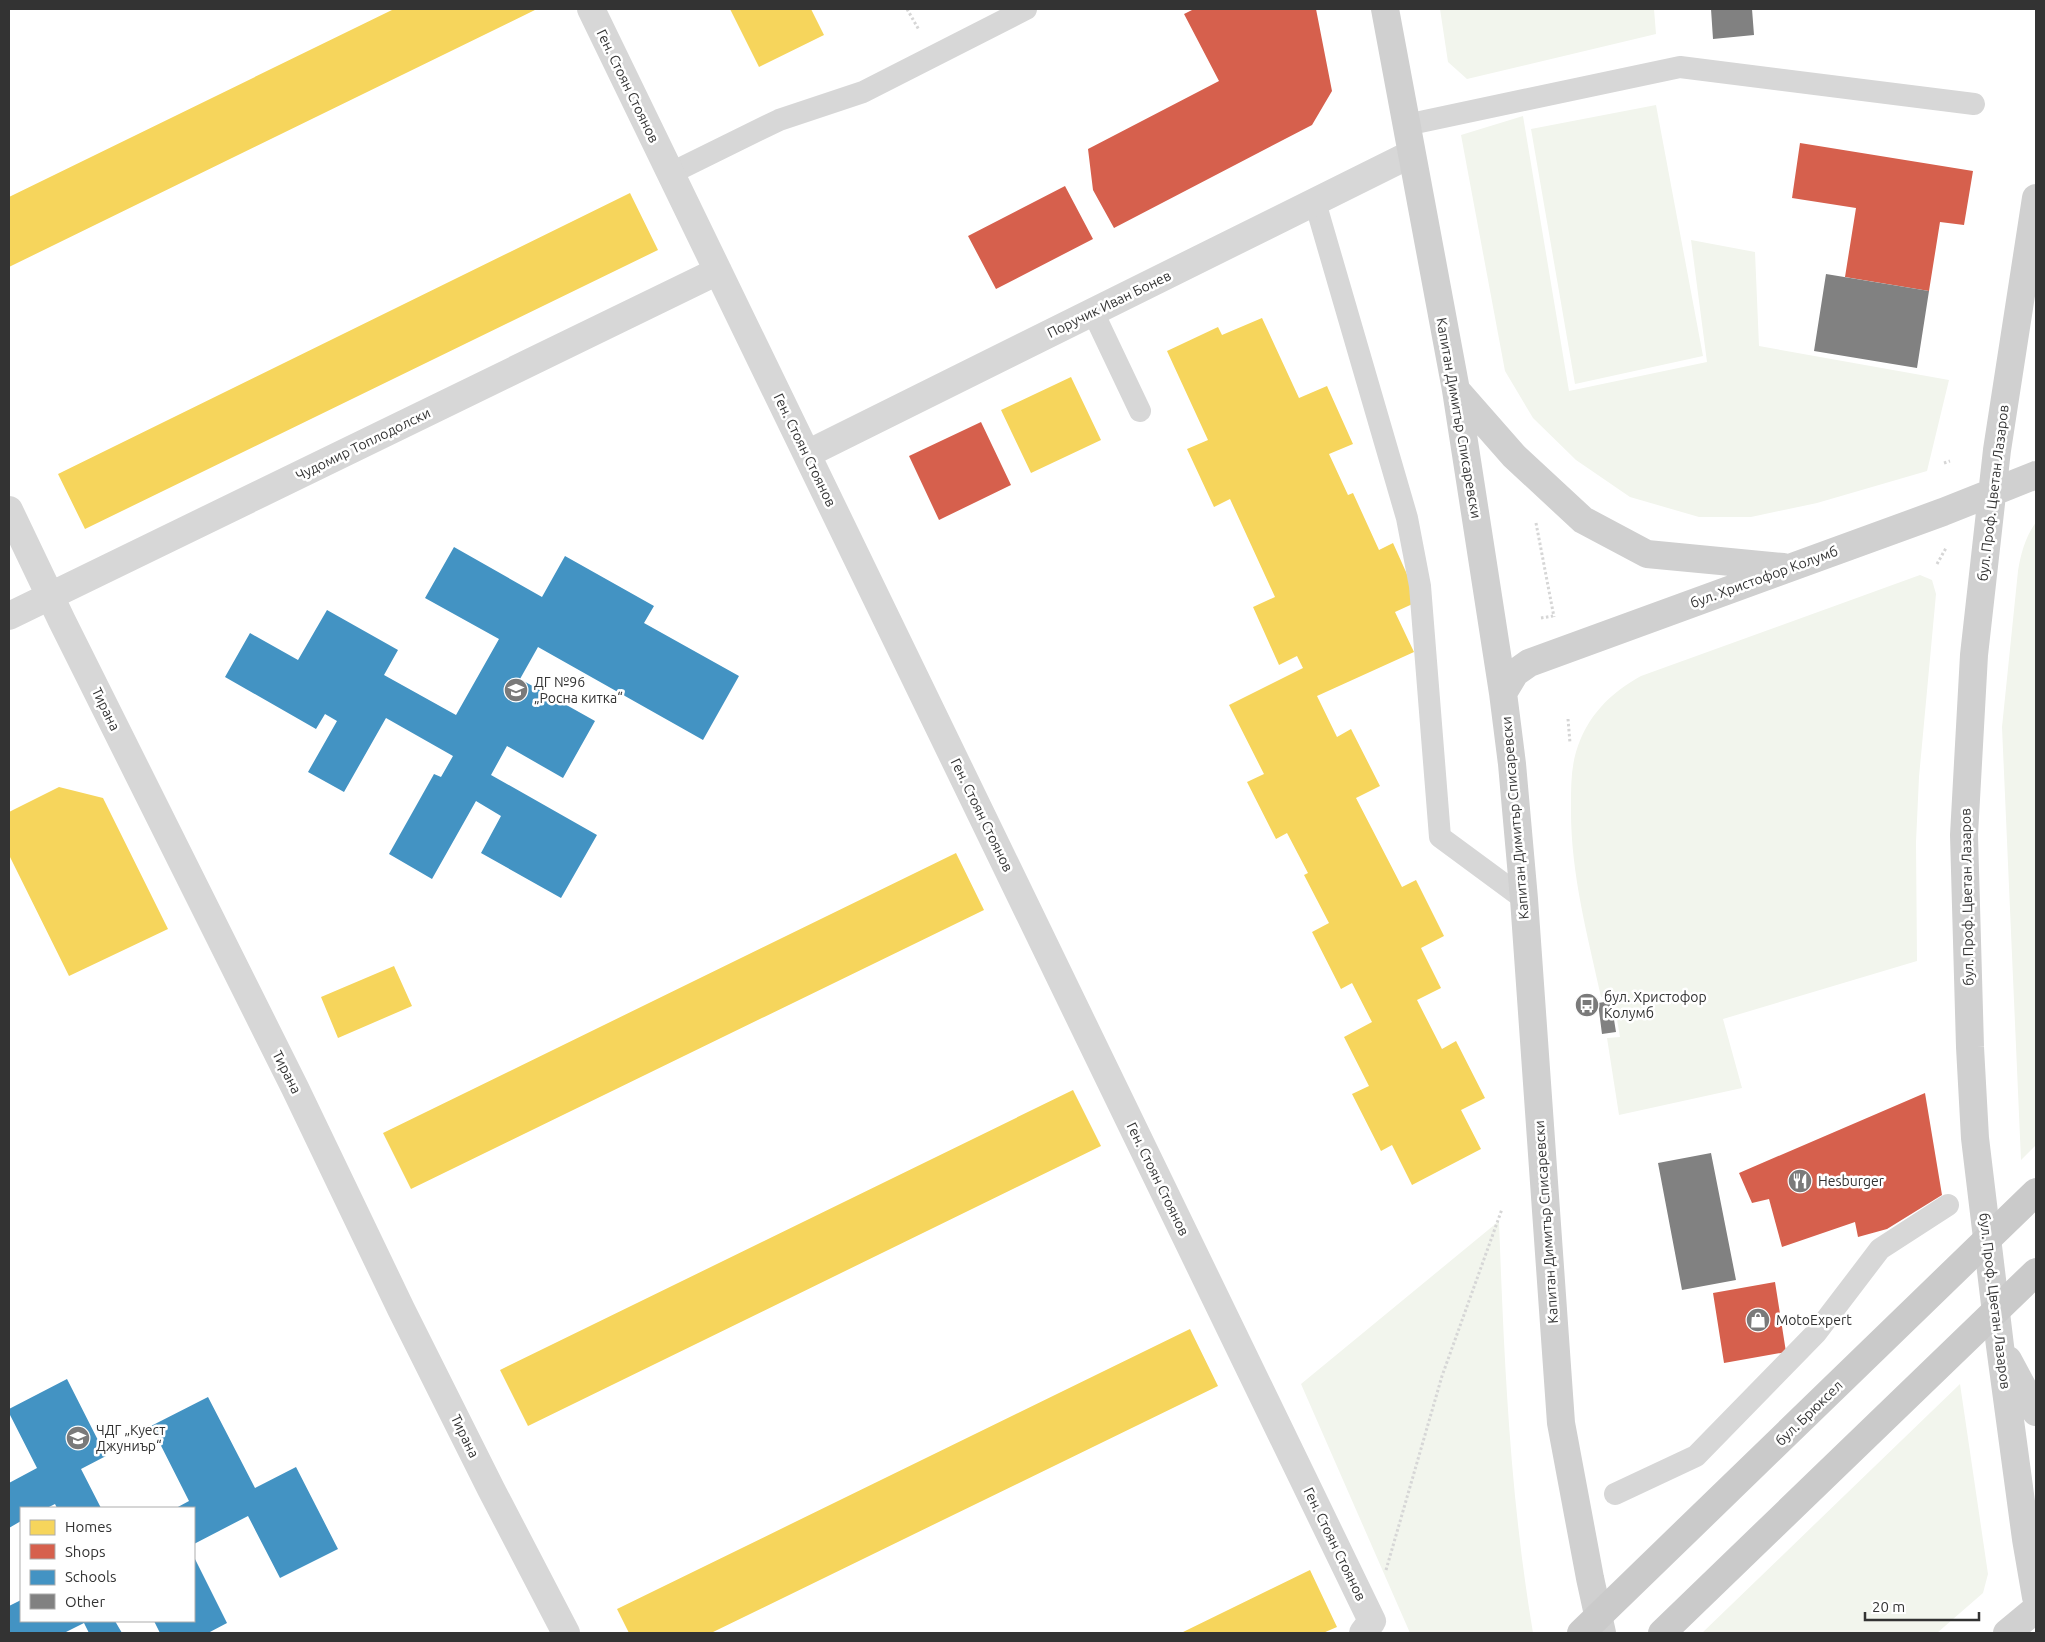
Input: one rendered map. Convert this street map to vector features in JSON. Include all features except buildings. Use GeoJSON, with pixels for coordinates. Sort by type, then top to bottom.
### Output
{"type":"FeatureCollection","features":[{"type":"Feature","properties":{"kind":"main road","name":"бул. Брюксел"},"geometry":{"type":"LineString","coordinates":[[1581,1633],[2036,1192]]}},
{"type":"Feature","properties":{"kind":"main road"},"geometry":{"type":"LineString","coordinates":[[1662,1633],[2036,1272]]}},
{"type":"Feature","properties":{"kind":"street","name":"Ген. Стоян Стоянов"},"geometry":{"type":"LineString","coordinates":[[591,9],[807,454],[1367,1627]]}},
{"type":"Feature","properties":{"kind":"street","name":"Капитан Димитър Списаревски"},"geometry":{"type":"LineString","coordinates":[[1385,9],[1456,390],[1503,693],[1512,764],[1524,899],[1561,1423],[1602,1633]]}},
{"type":"Feature","properties":{"kind":"street","name":"Поручик Иван Бонев"},"geometry":{"type":"LineString","coordinates":[[807,454],[1411,154]]}},
{"type":"Feature","properties":{"kind":"street","name":"бул. Проф. Цветан Лазаров"},"geometry":{"type":"LineString","coordinates":[[2036,198],[2000,420],[1974,655],[1964,835],[1969,1038],[1975,1138],[2000,1346],[2026,1540],[2036,1597]]}},
{"type":"Feature","properties":{"kind":"street","name":"Чудомир Топлодолски"},"geometry":{"type":"LineString","coordinates":[[9,616],[718,271]]}},
{"type":"Feature","properties":{"kind":"street"},"geometry":{"type":"LineString","coordinates":[[1456,390],[1514,456],[1583,520],[1607,533],[1647,554],[1790,568]]}},
{"type":"Feature","properties":{"kind":"street","name":"бул. Христофор Колумб"},"geometry":{"type":"LineString","coordinates":[[1503,693],[1515,673],[1529,663],[1790,568],[2036,475]]}},
{"type":"Feature","properties":{"kind":"street","name":"Тирана"},"geometry":{"type":"LineString","coordinates":[[9,510],[487,1480],[566,1633]]}},
{"type":"Feature","properties":{"kind":"street"},"geometry":{"type":"LineString","coordinates":[[2000,1346],[2036,1412]]}},
{"type":"Feature","properties":{"kind":"street"},"geometry":{"type":"LineString","coordinates":[[2007,1633],[2036,1609]]}},
{"type":"Feature","properties":{"kind":"lane"},"geometry":{"type":"LineString","coordinates":[[671,173],[779,120],[863,92],[1026,9]]}},
{"type":"Feature","properties":{"kind":"lane"},"geometry":{"type":"LineString","coordinates":[[1406,125],[1680,68],[1974,104]]}},
{"type":"Feature","properties":{"kind":"lane"},"geometry":{"type":"LineString","coordinates":[[1315,202],[1407,518],[1420,586],[1440,837],[1524,899]]}},
{"type":"Feature","properties":{"kind":"lane"},"geometry":{"type":"LineString","coordinates":[[1093,312],[1140,411]]}},
{"type":"Feature","properties":{"kind":"lane"},"geometry":{"type":"LineString","coordinates":[[1615,1494],[1696,1456],[1816,1333],[1880,1249],[1948,1205]]}},
{"type":"Feature","properties":{"kind":"path"},"geometry":{"type":"LineString","coordinates":[[1944,463],[1950,461]]}},
{"type":"Feature","properties":{"kind":"path"},"geometry":{"type":"LineString","coordinates":[[1535,519],[1554,616],[1540,618]]}},
{"type":"Feature","properties":{"kind":"path"},"geometry":{"type":"LineString","coordinates":[[1936,564],[1948,545]]}},
{"type":"Feature","properties":{"kind":"path"},"geometry":{"type":"LineString","coordinates":[[1568,719],[1570,743]]}},
{"type":"Feature","properties":{"kind":"path"},"geometry":{"type":"LineString","coordinates":[[1367,1627],[1442,1376],[1502,1209]]}},
{"type":"Feature","properties":{"kind":"shaded area"},"geometry":{"type":"Polygon","coordinates":[[[1440,9],[1654,9],[1656,34],[1467,79],[1448,62],[1440,9]]]}},
{"type":"Feature","properties":{"kind":"shaded area"},"geometry":{"type":"Polygon","coordinates":[[[1656,105],[1703,356],[1575,384],[1531,129],[1656,105]]]}},
{"type":"Feature","properties":{"kind":"shaded area"},"geometry":{"type":"Polygon","coordinates":[[[1523,116],[1569,391],[1707,362],[1691,240],[1755,252],[1759,346],[1949,380],[1927,471],[1817,503],[1751,517],[1699,517],[1630,497],[1576,460],[1533,418],[1505,371],[1461,135],[1523,116]]]}},
{"type":"Feature","properties":{"kind":"shaded area"},"geometry":{"type":"Polygon","coordinates":[[[2036,522],[2036,1145],[2021,1160],[2002,727],[2018,571],[2024,546],[2036,522]]]}},
{"type":"Feature","properties":{"kind":"shaded area"},"geometry":{"type":"Polygon","coordinates":[[[1920,575],[1932,580],[1936,594],[1919,777],[1916,842],[1917,961],[1723,1019],[1742,1088],[1619,1115],[1607,1038],[1620,1037],[1613,996],[1601,997],[1580,902],[1573,854],[1571,830],[1572,771],[1574,758],[1586,727],[1610,698],[1641,676],[1920,575]]]}},
{"type":"Feature","properties":{"kind":"shaded area"},"geometry":{"type":"Polygon","coordinates":[[[1499,1221],[1503,1324],[1513,1479],[1533,1633],[1410,1633],[1301,1384],[1499,1221]]]}},
{"type":"Feature","properties":{"kind":"shaded area"},"geometry":{"type":"Polygon","coordinates":[[[1960,1384],[1988,1574],[1983,1593],[1937,1633],[1702,1633],[1960,1384]]]}},
{"type":"Feature","properties":{"kind":"place","name":"ДГ №96 „Росна китка“"},"geometry":{"type":"Point","coordinates":[516,690]}},
{"type":"Feature","properties":{"kind":"place","name":"бул. Христофор Колумб"},"geometry":{"type":"Point","coordinates":[1587,1005]}},
{"type":"Feature","properties":{"kind":"place","name":"Hesburger"},"geometry":{"type":"Point","coordinates":[1800,1181]}},
{"type":"Feature","properties":{"kind":"place","name":"MotoExpert"},"geometry":{"type":"Point","coordinates":[1758,1320]}},
{"type":"Feature","properties":{"kind":"place","name":"ЧДГ „Куест Джуниър“"},"geometry":{"type":"Point","coordinates":[78,1438]}}]}
